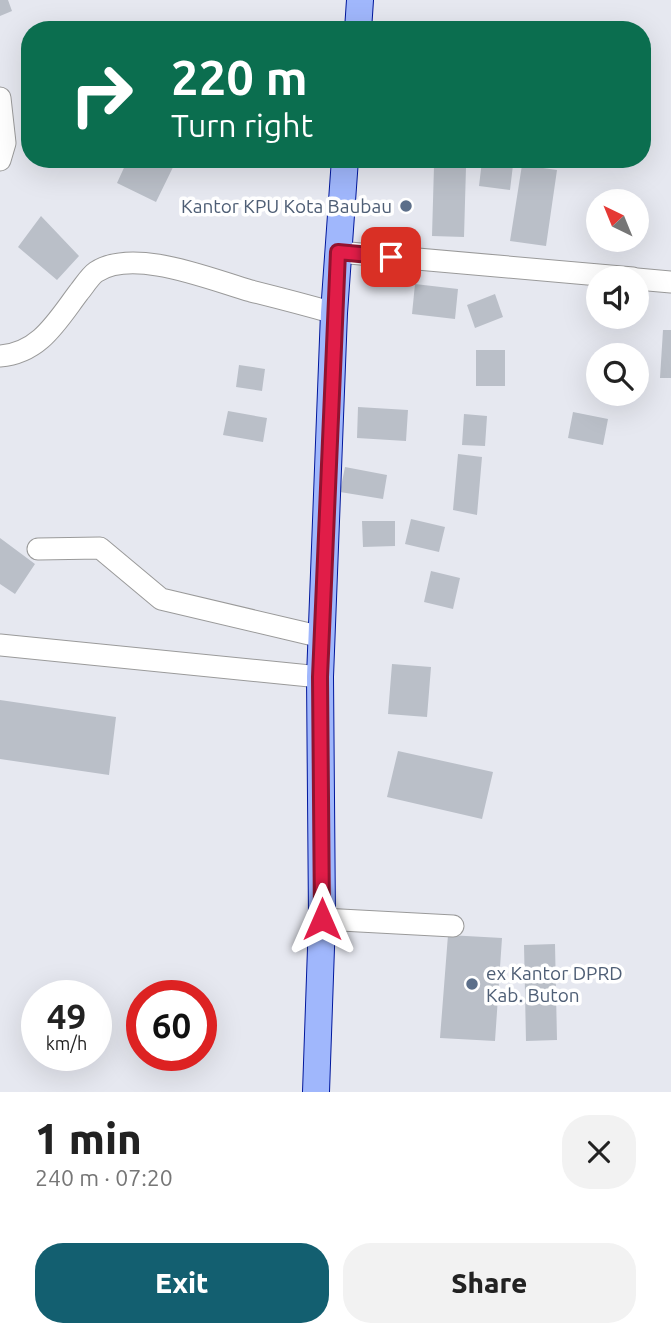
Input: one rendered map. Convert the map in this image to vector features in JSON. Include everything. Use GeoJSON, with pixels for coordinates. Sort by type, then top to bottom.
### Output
{"type":"FeatureCollection","features":[{"type":"Feature","properties":{"kind":"main road"},"geometry":{"type":"LineString","coordinates":[[359,21],[360,0]]}},
{"type":"Feature","properties":{"kind":"main road"},"geometry":{"type":"LineString","coordinates":[[316,1092],[322,919],[320,677],[334,313],[344,168]]}},
{"type":"Feature","properties":{"kind":"street"},"geometry":{"type":"LineString","coordinates":[[0,98],[5,143],[0,160]]}},
{"type":"Feature","properties":{"kind":"street"},"geometry":{"type":"LineString","coordinates":[[338,252],[586,274]]}},
{"type":"Feature","properties":{"kind":"street"},"geometry":{"type":"LineString","coordinates":[[0,356],[16,355],[33,346],[49,331],[95,272],[135,262],[169,267],[334,313]]}},
{"type":"Feature","properties":{"kind":"street"},"geometry":{"type":"LineString","coordinates":[[649,280],[671,282]]}},
{"type":"Feature","properties":{"kind":"street"},"geometry":{"type":"LineString","coordinates":[[38,549],[100,548],[161,599],[322,638]]}},
{"type":"Feature","properties":{"kind":"street"},"geometry":{"type":"LineString","coordinates":[[0,645],[320,677]]}},
{"type":"Feature","properties":{"kind":"street"},"geometry":{"type":"LineString","coordinates":[[322,919],[453,926]]}},
{"type":"Feature","properties":{"kind":"building"},"geometry":{"type":"Polygon","coordinates":[[[0,0],[8,0],[12,11],[0,16],[0,0]]]}},
{"type":"Feature","properties":{"kind":"building"},"geometry":{"type":"Polygon","coordinates":[[[124,168],[173,168],[156,202],[117,183],[124,168]]]}},
{"type":"Feature","properties":{"kind":"building"},"geometry":{"type":"Polygon","coordinates":[[[434,168],[466,168],[464,237],[432,236],[434,168]]]}},
{"type":"Feature","properties":{"kind":"building"},"geometry":{"type":"Polygon","coordinates":[[[481,168],[513,168],[510,190],[479,186],[481,168]]]}},
{"type":"Feature","properties":{"kind":"building"},"geometry":{"type":"Polygon","coordinates":[[[522,168],[557,170],[546,246],[510,241],[522,168]]]}},
{"type":"Feature","properties":{"kind":"building"},"geometry":{"type":"Polygon","coordinates":[[[41,216],[79,256],[57,280],[18,247],[41,216]]]}},
{"type":"Feature","properties":{"kind":"building"},"geometry":{"type":"Polygon","coordinates":[[[415,284],[458,289],[455,319],[412,314],[415,284]]]}},
{"type":"Feature","properties":{"kind":"building"},"geometry":{"type":"Polygon","coordinates":[[[495,294],[503,317],[475,328],[467,305],[495,294]]]}},
{"type":"Feature","properties":{"kind":"building"},"geometry":{"type":"Polygon","coordinates":[[[663,330],[671,330],[671,378],[660,378],[663,330]]]}},
{"type":"Feature","properties":{"kind":"building"},"geometry":{"type":"Polygon","coordinates":[[[476,350],[505,350],[505,386],[476,386],[476,350]]]}},
{"type":"Feature","properties":{"kind":"building"},"geometry":{"type":"Polygon","coordinates":[[[239,365],[265,369],[262,391],[236,387],[239,365]]]}},
{"type":"Feature","properties":{"kind":"building"},"geometry":{"type":"Polygon","coordinates":[[[358,407],[408,410],[406,441],[357,438],[358,407]]]}},
{"type":"Feature","properties":{"kind":"building"},"geometry":{"type":"Polygon","coordinates":[[[228,411],[267,418],[263,442],[223,435],[228,411]]]}},
{"type":"Feature","properties":{"kind":"building"},"geometry":{"type":"Polygon","coordinates":[[[573,412],[608,419],[603,445],[568,438],[573,412]]]}},
{"type":"Feature","properties":{"kind":"building"},"geometry":{"type":"Polygon","coordinates":[[[464,414],[487,416],[485,446],[462,445],[464,414]]]}},
{"type":"Feature","properties":{"kind":"building"},"geometry":{"type":"Polygon","coordinates":[[[458,454],[482,457],[477,515],[453,510],[458,454]]]}},
{"type":"Feature","properties":{"kind":"building"},"geometry":{"type":"Polygon","coordinates":[[[345,467],[387,475],[383,499],[340,492],[345,467]]]}},
{"type":"Feature","properties":{"kind":"building"},"geometry":{"type":"Polygon","coordinates":[[[411,519],[445,527],[439,552],[405,544],[411,519]]]}},
{"type":"Feature","properties":{"kind":"building"},"geometry":{"type":"Polygon","coordinates":[[[362,521],[395,521],[395,546],[363,547],[362,521]]]}},
{"type":"Feature","properties":{"kind":"building"},"geometry":{"type":"Polygon","coordinates":[[[0,538],[35,564],[15,594],[0,584],[0,538]]]}},
{"type":"Feature","properties":{"kind":"building"},"geometry":{"type":"Polygon","coordinates":[[[431,571],[460,578],[453,609],[424,602],[431,571]]]}},
{"type":"Feature","properties":{"kind":"building"},"geometry":{"type":"Polygon","coordinates":[[[392,664],[431,667],[427,717],[388,714],[392,664]]]}},
{"type":"Feature","properties":{"kind":"building"},"geometry":{"type":"Polygon","coordinates":[[[0,700],[116,717],[109,775],[0,759],[0,700]]]}},
{"type":"Feature","properties":{"kind":"building"},"geometry":{"type":"Polygon","coordinates":[[[398,751],[493,772],[482,819],[387,797],[398,751]]]}},
{"type":"Feature","properties":{"kind":"building"},"geometry":{"type":"Polygon","coordinates":[[[448,935],[502,938],[495,1041],[440,1038],[448,935]]]}},
{"type":"Feature","properties":{"kind":"building"},"geometry":{"type":"Polygon","coordinates":[[[555,944],[557,1040],[526,1041],[524,945],[555,944]]]}},
{"type":"Feature","properties":{"kind":"place","name":"Kantor KPU Kota Baubau"},"geometry":{"type":"Point","coordinates":[406,206]}},
{"type":"Feature","properties":{"kind":"place","name":"ex Kantor DPRD Kab. Buton"},"geometry":{"type":"Point","coordinates":[472,984]}},
{"type":"Feature","properties":{"kind":"route"},"geometry":{"type":"LineString","coordinates":[[322,919],[320,677],[338,252],[391,257]]}}]}
